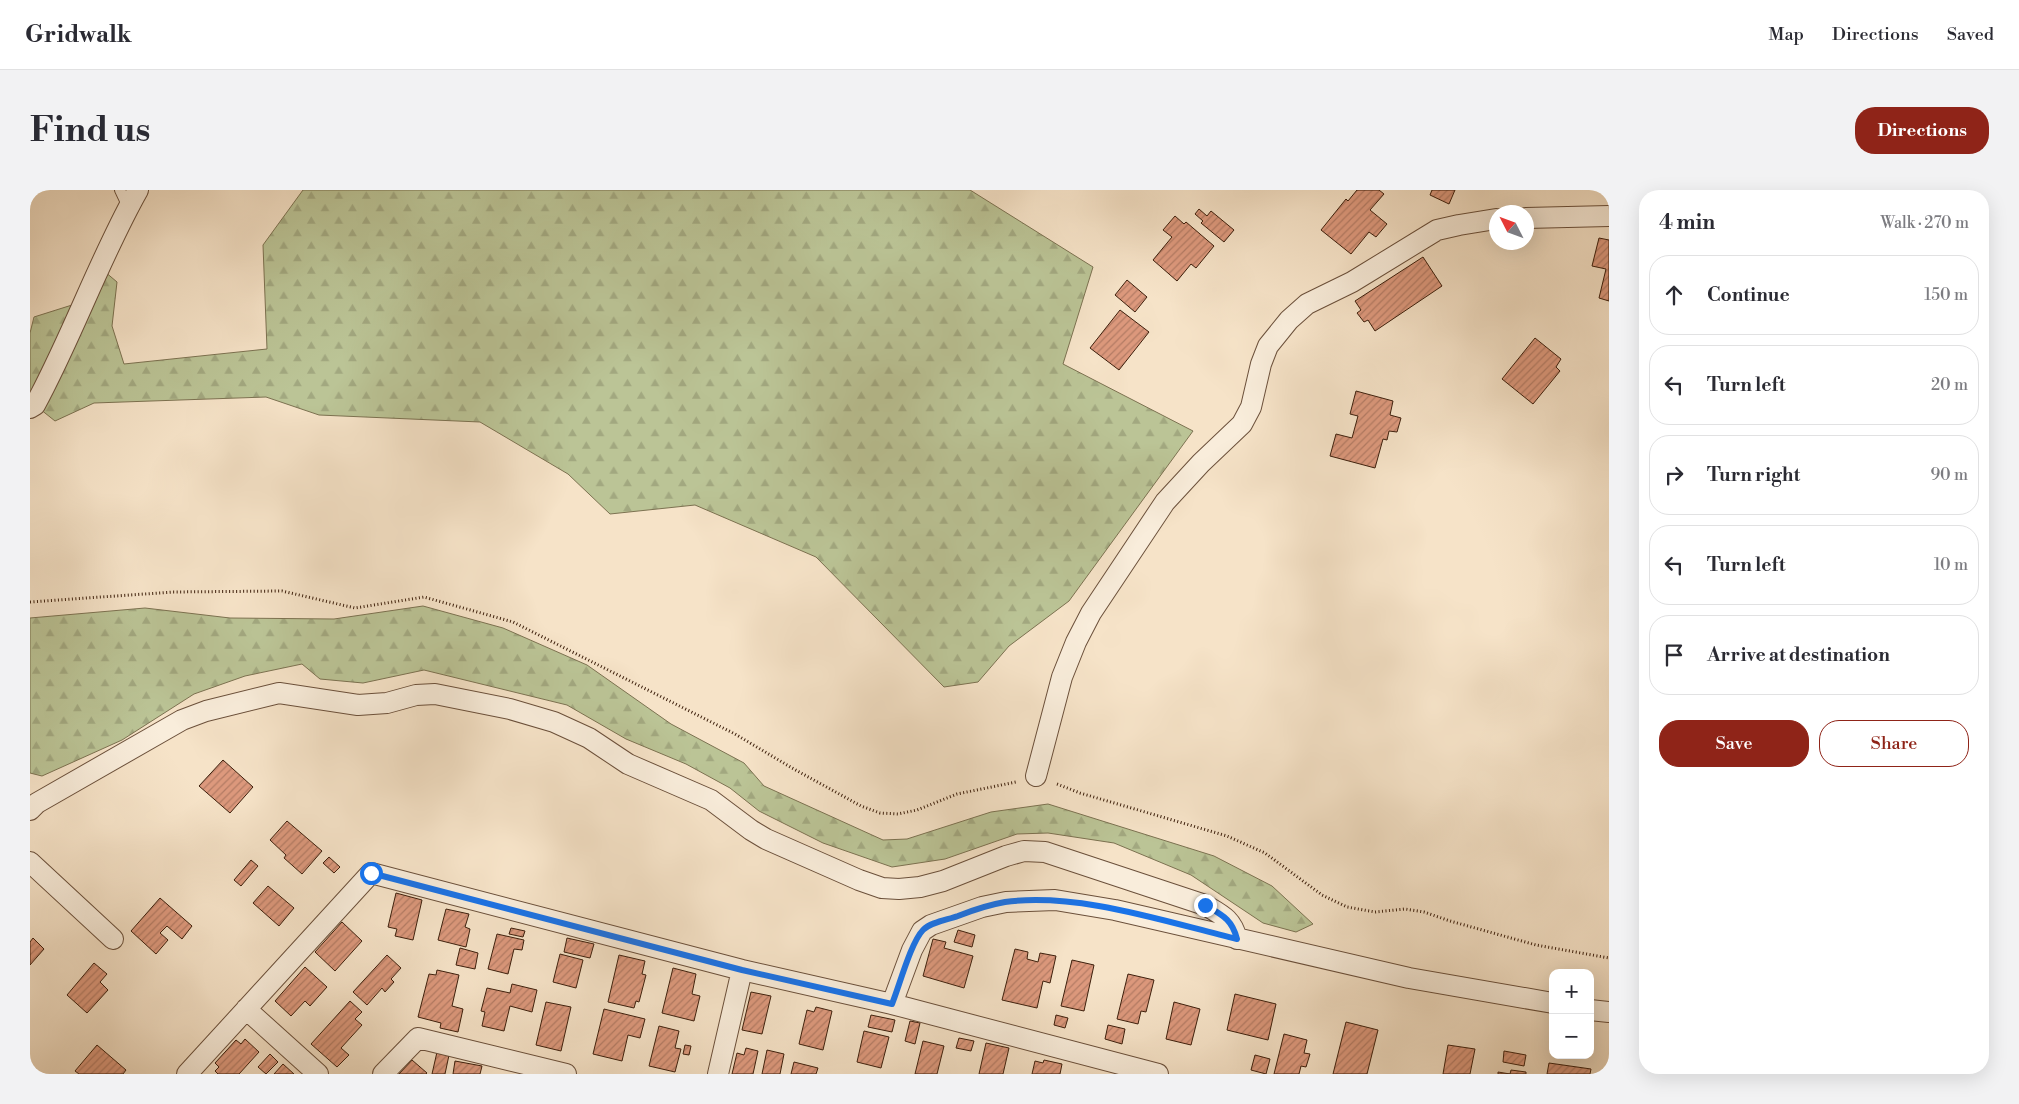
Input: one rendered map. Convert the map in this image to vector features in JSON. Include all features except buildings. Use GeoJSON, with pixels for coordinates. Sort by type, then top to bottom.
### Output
{"type":"FeatureCollection","features":[{"type":"Feature","properties":{"kind":"street"},"geometry":{"type":"LineString","coordinates":[[30,408],[35,405],[54,370],[129,196]]}},
{"type":"Feature","properties":{"kind":"street"},"geometry":{"type":"LineString","coordinates":[[1534,218],[1609,216]]}},
{"type":"Feature","properties":{"kind":"street"},"geometry":{"type":"LineString","coordinates":[[1036,776],[1062,677],[1076,642],[1091,614],[1166,502],[1200,463],[1242,424],[1251,407],[1261,364],[1268,346],[1289,320],[1307,304],[1352,282],[1437,230],[1459,224],[1489,220]]}},
{"type":"Feature","properties":{"kind":"street"},"geometry":{"type":"LineString","coordinates":[[30,810],[37,803],[182,720],[206,711],[279,692],[358,705],[387,703],[416,695],[434,694],[510,710],[554,722],[589,738],[628,764],[711,800],[766,839],[859,880],[882,888],[920,887],[943,881],[1006,856],[1024,851],[1045,852],[1205,905],[1222,915],[1233,926],[1237,939]]}},
{"type":"Feature","properties":{"kind":"street"},"geometry":{"type":"LineString","coordinates":[[30,862],[113,939]]}},
{"type":"Feature","properties":{"kind":"street"},"geometry":{"type":"LineString","coordinates":[[187,1074],[371,873],[742,970],[892,1004],[1158,1074]]}},
{"type":"Feature","properties":{"kind":"street"},"geometry":{"type":"LineString","coordinates":[[892,1004],[912,950],[922,931],[931,925],[982,907],[1006,902],[1055,900],[1115,910],[1409,978],[1549,1002]]}},
{"type":"Feature","properties":{"kind":"street"},"geometry":{"type":"LineString","coordinates":[[718,1074],[742,970]]}},
{"type":"Feature","properties":{"kind":"street"},"geometry":{"type":"LineString","coordinates":[[246,1009],[318,1074]]}},
{"type":"Feature","properties":{"kind":"street"},"geometry":{"type":"LineString","coordinates":[[1594,1010],[1609,1012]]}},
{"type":"Feature","properties":{"kind":"street"},"geometry":{"type":"LineString","coordinates":[[382,1074],[418,1038],[566,1074]]}},
{"type":"Feature","properties":{"kind":"path"},"geometry":{"type":"LineString","coordinates":[[30,602],[173,592],[282,591],[356,608],[424,597],[513,622],[727,730],[800,773],[861,806],[880,813],[898,814],[917,810],[957,794],[1010,784],[1036,776],[1080,793],[1226,836],[1265,853],[1322,895],[1347,907],[1375,912],[1405,909],[1424,912],[1450,922],[1536,945],[1609,958]]}},
{"type":"Feature","properties":{"kind":"green space"},"geometry":{"type":"Polygon","coordinates":[[[303,190],[970,190],[1093,267],[1063,364],[1193,431],[1069,601],[1009,646],[978,682],[944,687],[816,557],[695,505],[610,514],[568,474],[480,422],[319,415],[266,397],[94,403],[55,421],[30,401],[30,333],[34,317],[72,305],[104,271],[117,282],[112,326],[124,364],[267,349],[263,245],[303,190]]]}},
{"type":"Feature","properties":{"kind":"green space"},"geometry":{"type":"Polygon","coordinates":[[[423,606],[503,628],[587,665],[671,724],[744,763],[764,786],[883,840],[907,839],[991,812],[1048,804],[1214,856],[1272,886],[1313,924],[1296,932],[1263,923],[1191,875],[1114,843],[1048,833],[1017,834],[945,859],[892,867],[823,843],[759,811],[730,788],[686,764],[626,739],[567,705],[424,670],[363,683],[320,679],[302,664],[245,676],[194,694],[122,740],[42,776],[30,773],[30,618],[145,608],[230,618],[334,619],[423,606]]]}},
{"type":"Feature","properties":{"kind":"route"},"geometry":{"type":"LineString","coordinates":[[371,873],[742,970],[892,1004],[912,950],[922,931],[931,925],[982,907],[1006,902],[1055,900],[1115,910],[1237,939],[1233,926],[1222,915],[1205,905]]}}]}
